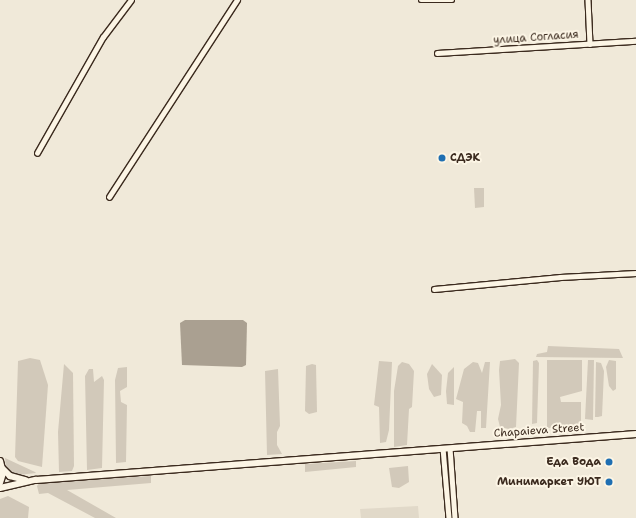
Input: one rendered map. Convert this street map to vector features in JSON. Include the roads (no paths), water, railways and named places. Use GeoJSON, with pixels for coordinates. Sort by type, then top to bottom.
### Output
{"type":"FeatureCollection","features":[{"type":"Feature","properties":{"kind":"main road","name":"Chapaieva Street"},"geometry":{"type":"LineString","coordinates":[[36,480],[636,434]]}},
{"type":"Feature","properties":{"kind":"main road"},"geometry":{"type":"LineString","coordinates":[[0,460],[3,469],[12,478],[36,480]]}},
{"type":"Feature","properties":{"kind":"main road"},"geometry":{"type":"LineString","coordinates":[[0,483],[3,469]]}},
{"type":"Feature","properties":{"kind":"main road"},"geometry":{"type":"LineString","coordinates":[[0,488],[36,480]]}},
{"type":"Feature","properties":{"kind":"street"},"geometry":{"type":"LineString","coordinates":[[37,154],[103,37],[131,0]]}},
{"type":"Feature","properties":{"kind":"street"},"geometry":{"type":"LineString","coordinates":[[109,196],[237,0]]}},
{"type":"Feature","properties":{"kind":"street"},"geometry":{"type":"LineString","coordinates":[[421,0],[452,0]]}},
{"type":"Feature","properties":{"kind":"street"},"geometry":{"type":"LineString","coordinates":[[588,0],[590,44]]}},
{"type":"Feature","properties":{"kind":"street","name":"улица Согласия"},"geometry":{"type":"LineString","coordinates":[[436,53],[636,41]]}},
{"type":"Feature","properties":{"kind":"street"},"geometry":{"type":"LineString","coordinates":[[434,289],[560,276],[636,273]]}},
{"type":"Feature","properties":{"kind":"street"},"geometry":{"type":"LineString","coordinates":[[447,448],[449,518]]}},
{"type":"Feature","properties":{"kind":"street"},"geometry":{"type":"LineString","coordinates":[[447,448],[455,518]]}},
{"type":"Feature","properties":{"kind":"place","name":"СДЭК"},"geometry":{"type":"Point","coordinates":[442,158]}},
{"type":"Feature","properties":{"kind":"place","name":"Еда Вода"},"geometry":{"type":"Point","coordinates":[609,462]}},
{"type":"Feature","properties":{"kind":"place","name":"Минимаркет УЮТ"},"geometry":{"type":"Point","coordinates":[609,482]}}]}
